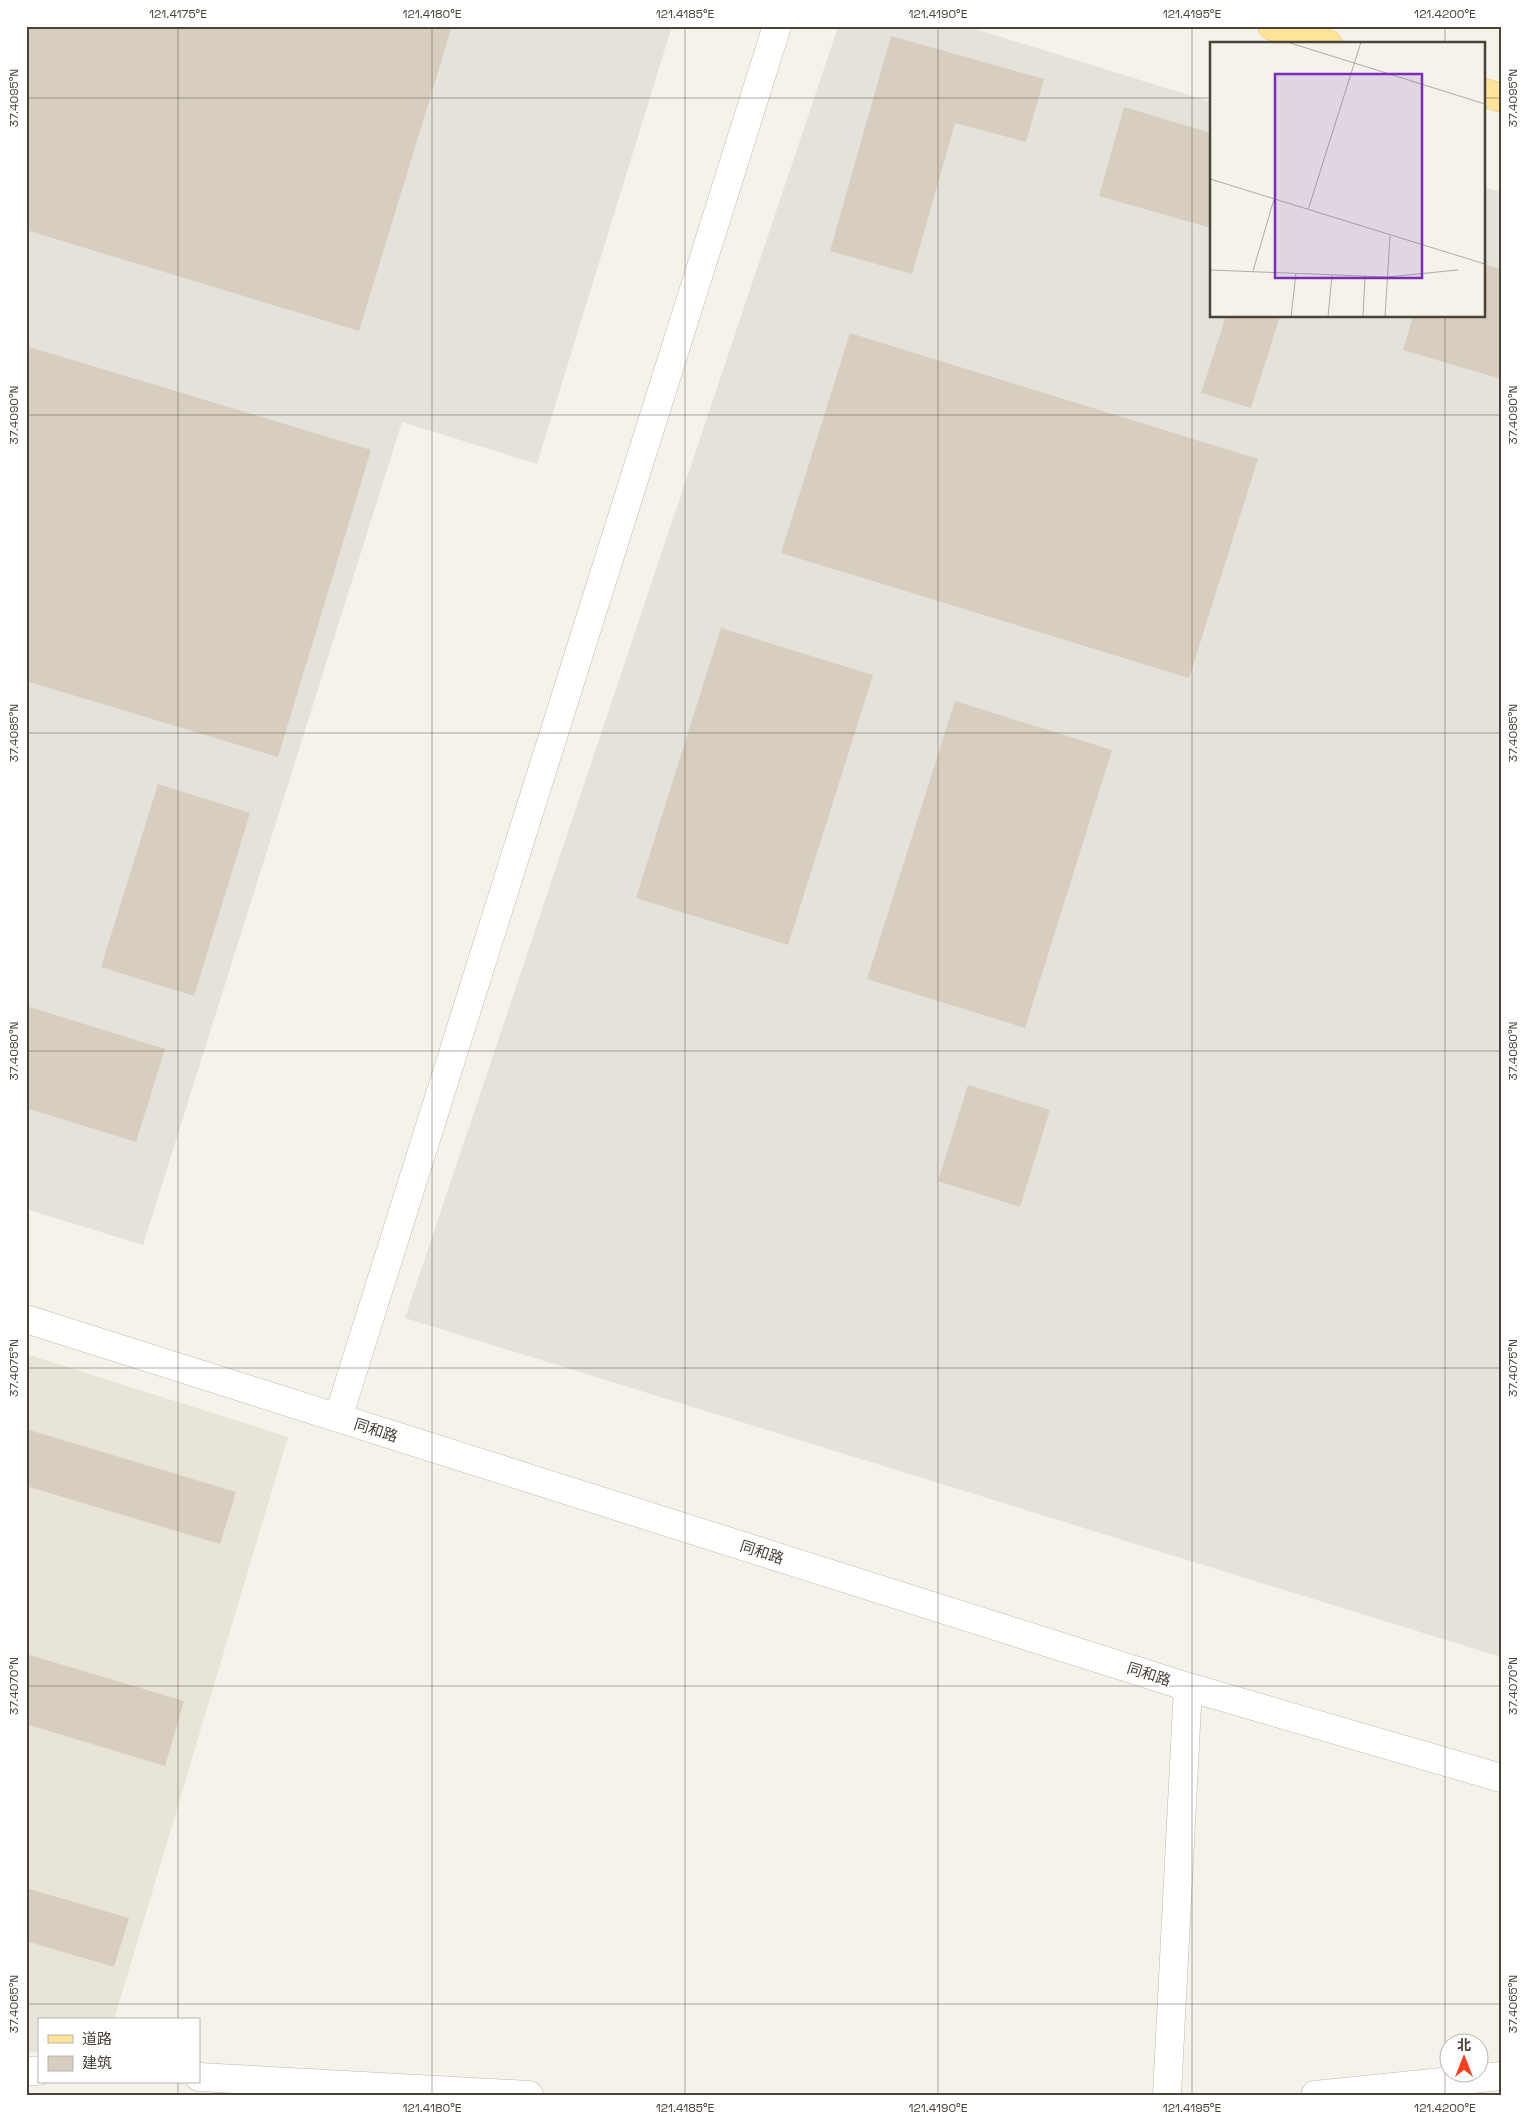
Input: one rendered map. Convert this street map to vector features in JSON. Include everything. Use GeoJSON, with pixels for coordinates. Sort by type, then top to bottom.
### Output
{"type":"FeatureCollection","features":[{"type":"Feature","properties":{"kind":"main road"},"geometry":{"type":"LineString","coordinates":[[1272,26],[1322,42]]}},
{"type":"Feature","properties":{"kind":"main road"},"geometry":{"type":"LineString","coordinates":[[1484,92],[1501,98]]}},
{"type":"Feature","properties":{"kind":"street"},"geometry":{"type":"LineString","coordinates":[[338,1418],[777,26]]}},
{"type":"Feature","properties":{"kind":"street","name":"同和路"},"geometry":{"type":"LineString","coordinates":[[26,1319],[1188,1686],[1501,1778]]}},
{"type":"Feature","properties":{"kind":"street"},"geometry":{"type":"LineString","coordinates":[[1167,2095],[1188,1686]]}},
{"type":"Feature","properties":{"kind":"street"},"geometry":{"type":"LineString","coordinates":[[1315,2095],[1501,2076]]}},
{"type":"Feature","properties":{"kind":"street"},"geometry":{"type":"LineString","coordinates":[[211,2083],[529,2095]]}},
{"type":"Feature","properties":{"kind":"shaded area"},"geometry":{"type":"Polygon","coordinates":[[[26,26],[672,26],[537,464],[402,422],[143,1245],[26,1209],[26,26]]]}},
{"type":"Feature","properties":{"kind":"shaded area"},"geometry":{"type":"Polygon","coordinates":[[[966,26],[1210,102],[1210,318],[1484,318],[1484,187],[1501,192],[1501,1657],[405,1318],[838,27],[966,26]]]}},
{"type":"Feature","properties":{"kind":"shaded area"},"geometry":{"type":"Polygon","coordinates":[[[26,1354],[288,1437],[115,2018],[38,2018],[38,2052],[26,2052],[26,1354]]]}},
{"type":"Feature","properties":{"kind":"building"},"geometry":{"type":"Polygon","coordinates":[[[26,26],[452,26],[359,331],[26,230],[26,26]]]}},
{"type":"Feature","properties":{"kind":"building"},"geometry":{"type":"Polygon","coordinates":[[[891,36],[1044,79],[1026,142],[955,123],[912,274],[830,251],[891,36]]]}},
{"type":"Feature","properties":{"kind":"building"},"geometry":{"type":"Polygon","coordinates":[[[1124,107],[1210,133],[1210,228],[1099,196],[1124,107]]]}},
{"type":"Feature","properties":{"kind":"building"},"geometry":{"type":"Polygon","coordinates":[[[1484,264],[1501,269],[1501,379],[1403,350],[1412,318],[1484,318],[1484,264]]]}},
{"type":"Feature","properties":{"kind":"building"},"geometry":{"type":"Polygon","coordinates":[[[1225,318],[1279,318],[1251,408],[1201,393],[1225,318]]]}},
{"type":"Feature","properties":{"kind":"building"},"geometry":{"type":"Polygon","coordinates":[[[850,333],[1258,459],[1189,678],[781,553],[850,333]]]}},
{"type":"Feature","properties":{"kind":"building"},"geometry":{"type":"Polygon","coordinates":[[[26,346],[371,450],[278,757],[26,681],[26,346]]]}},
{"type":"Feature","properties":{"kind":"building"},"geometry":{"type":"Polygon","coordinates":[[[721,628],[873,675],[788,945],[636,898],[721,628]]]}},
{"type":"Feature","properties":{"kind":"building"},"geometry":{"type":"Polygon","coordinates":[[[955,701],[1112,750],[1025,1028],[867,979],[955,701]]]}},
{"type":"Feature","properties":{"kind":"building"},"geometry":{"type":"Polygon","coordinates":[[[158,784],[250,813],[194,996],[101,967],[158,784]]]}},
{"type":"Feature","properties":{"kind":"building"},"geometry":{"type":"Polygon","coordinates":[[[26,1006],[165,1049],[136,1142],[26,1108],[26,1006]]]}},
{"type":"Feature","properties":{"kind":"building"},"geometry":{"type":"Polygon","coordinates":[[[968,1085],[1050,1110],[1020,1207],[938,1181],[968,1085]]]}},
{"type":"Feature","properties":{"kind":"building"},"geometry":{"type":"Polygon","coordinates":[[[26,1429],[236,1492],[220,1544],[26,1486],[26,1429]]]}},
{"type":"Feature","properties":{"kind":"building"},"geometry":{"type":"Polygon","coordinates":[[[26,1654],[184,1701],[165,1766],[26,1724],[26,1654]]]}},
{"type":"Feature","properties":{"kind":"building"},"geometry":{"type":"Polygon","coordinates":[[[26,1888],[129,1918],[114,1967],[26,1941],[26,1888]]]}}]}
